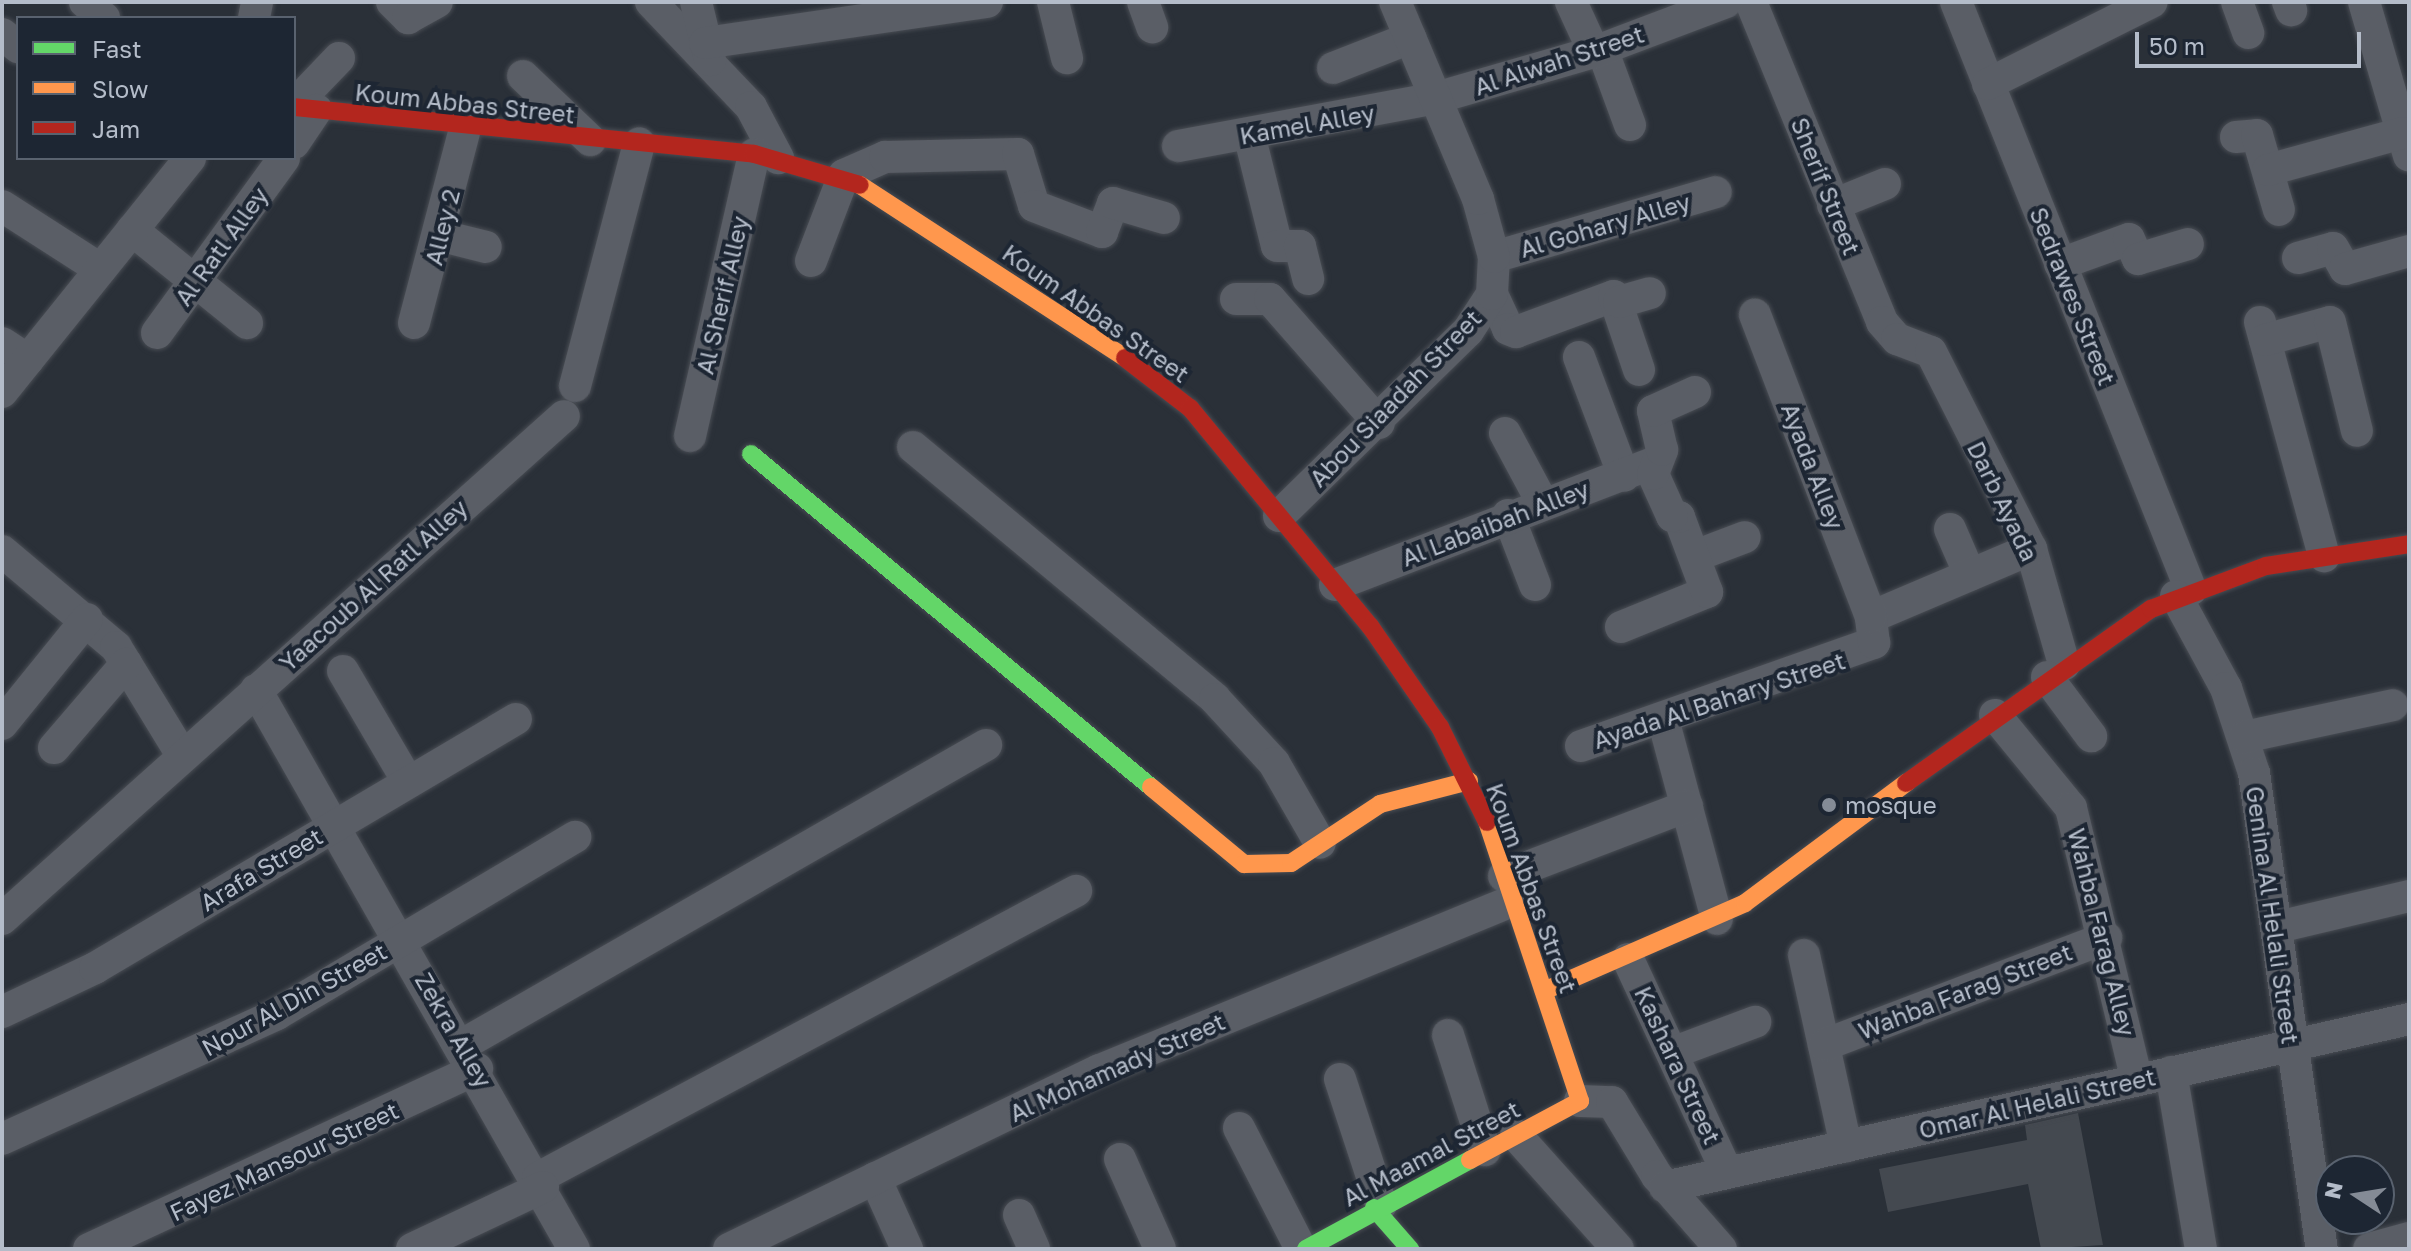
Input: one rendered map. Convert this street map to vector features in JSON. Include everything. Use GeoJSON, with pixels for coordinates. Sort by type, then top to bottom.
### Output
{"type":"FeatureCollection","features":[{"type":"Feature","properties":{"kind":"street"},"geometry":{"type":"LineString","coordinates":[[85,2],[102,16]]}},
{"type":"Feature","properties":{"kind":"street"},"geometry":{"type":"LineString","coordinates":[[392,2],[408,18],[437,2]]}},
{"type":"Feature","properties":{"kind":"street"},"geometry":{"type":"LineString","coordinates":[[651,2],[708,53],[759,119],[766,156]]}},
{"type":"Feature","properties":{"kind":"street"},"geometry":{"type":"LineString","coordinates":[[696,2],[708,53]]}},
{"type":"Feature","properties":{"kind":"street"},"geometry":{"type":"LineString","coordinates":[[1053,2],[1067,58]]}},
{"type":"Feature","properties":{"kind":"street","name":"Abou Siaadah Street"},"geometry":{"type":"LineString","coordinates":[[1279,516],[1379,423],[1468,331],[1492,294],[1494,257],[1436,98],[1395,2]]}},
{"type":"Feature","properties":{"kind":"street"},"geometry":{"type":"LineString","coordinates":[[1571,2],[1598,51],[1630,125]]}},
{"type":"Feature","properties":{"kind":"street","name":"Al Alwah Street"},"geometry":{"type":"LineString","coordinates":[[1436,98],[1598,51],[1726,2]]}},
{"type":"Feature","properties":{"kind":"street","name":"Sherif Street"},"geometry":{"type":"LineString","coordinates":[[1751,2],[1886,330],[1923,347]]}},
{"type":"Feature","properties":{"kind":"street","name":"Sedrawes Street"},"geometry":{"type":"LineString","coordinates":[[1956,2],[2060,264],[2184,593]]}},
{"type":"Feature","properties":{"kind":"street"},"geometry":{"type":"LineString","coordinates":[[1988,84],[2152,2]]}},
{"type":"Feature","properties":{"kind":"street"},"geometry":{"type":"LineString","coordinates":[[2237,2],[2248,33]]}},
{"type":"Feature","properties":{"kind":"street"},"geometry":{"type":"LineString","coordinates":[[2268,170],[2406,144],[2364,2]]}},
{"type":"Feature","properties":{"kind":"street"},"geometry":{"type":"LineString","coordinates":[[708,53],[932,6],[974,3]]}},
{"type":"Feature","properties":{"kind":"street"},"geometry":{"type":"LineString","coordinates":[[1333,68],[1410,38]]}},
{"type":"Feature","properties":{"kind":"street"},"geometry":{"type":"LineString","coordinates":[[296,133],[301,107],[339,58]]}},
{"type":"Feature","properties":{"kind":"street"},"geometry":{"type":"LineString","coordinates":[[523,76],[590,140]]}},
{"type":"Feature","properties":{"kind":"street","name":"Kamel Alley"},"geometry":{"type":"LineString","coordinates":[[1178,146],[1436,98]]}},
{"type":"Feature","properties":{"kind":"street","name":"Koum Abbas Street"},"geometry":{"type":"LineString","coordinates":[[301,107],[465,129],[766,156],[844,175],[1165,386],[1279,516],[1407,675],[1469,781],[1580,1101]]}},
{"type":"Feature","properties":{"kind":"street","name":"Alley 2"},"geometry":{"type":"LineString","coordinates":[[414,323],[442,236],[465,129]]}},
{"type":"Feature","properties":{"kind":"street"},"geometry":{"type":"LineString","coordinates":[[1249,134],[1277,246],[1300,246],[1308,279]]}},
{"type":"Feature","properties":{"kind":"street"},"geometry":{"type":"LineString","coordinates":[[2236,137],[2257,135],[2279,210]]}},
{"type":"Feature","properties":{"kind":"street"},"geometry":{"type":"LineString","coordinates":[[575,386],[639,143]]}},
{"type":"Feature","properties":{"kind":"street"},"geometry":{"type":"LineString","coordinates":[[811,261],[844,175],[885,157],[1016,153],[1034,206],[1102,232],[1113,203],[1164,218]]}},
{"type":"Feature","properties":{"kind":"street","name":"Al Sherif Alley"},"geometry":{"type":"LineString","coordinates":[[690,436],[766,156]]}},
{"type":"Feature","properties":{"kind":"street","name":"Al Ratl Alley"},"geometry":{"type":"LineString","coordinates":[[157,333],[283,160]]}},
{"type":"Feature","properties":{"kind":"street"},"geometry":{"type":"LineString","coordinates":[[2,392],[15,351],[100,269],[132,230],[174,164]]}},
{"type":"Feature","properties":{"kind":"street"},"geometry":{"type":"LineString","coordinates":[[1833,205],[1885,184]]}},
{"type":"Feature","properties":{"kind":"street","name":"Al Gohary Alley"},"geometry":{"type":"LineString","coordinates":[[1494,257],[1716,192]]}},
{"type":"Feature","properties":{"kind":"street"},"geometry":{"type":"LineString","coordinates":[[2,206],[100,269]]}},
{"type":"Feature","properties":{"kind":"street"},"geometry":{"type":"LineString","coordinates":[[132,230],[247,323]]}},
{"type":"Feature","properties":{"kind":"street"},"geometry":{"type":"LineString","coordinates":[[442,236],[486,247]]}},
{"type":"Feature","properties":{"kind":"street"},"geometry":{"type":"LineString","coordinates":[[2060,264],[2129,239],[2138,259],[2188,244]]}},
{"type":"Feature","properties":{"kind":"street"},"geometry":{"type":"LineString","coordinates":[[2298,258],[2333,248],[2345,269],[2409,251]]}},
{"type":"Feature","properties":{"kind":"street"},"geometry":{"type":"LineString","coordinates":[[1492,294],[1511,332],[1605,296],[1619,302],[1650,293]]}},
{"type":"Feature","properties":{"kind":"street"},"geometry":{"type":"LineString","coordinates":[[1236,299],[1270,299],[1379,423]]}},
{"type":"Feature","properties":{"kind":"street"},"geometry":{"type":"LineString","coordinates":[[1619,302],[1639,370]]}},
{"type":"Feature","properties":{"kind":"street","name":"Ayada Alley"},"geometry":{"type":"LineString","coordinates":[[1755,315],[1871,617]]}},
{"type":"Feature","properties":{"kind":"street"},"geometry":{"type":"LineString","coordinates":[[2324,556],[2262,331],[2330,322],[2357,431]]}},
{"type":"Feature","properties":{"kind":"street","name":"Darb Ayada"},"geometry":{"type":"LineString","coordinates":[[1923,347],[2031,549],[2056,671]]}},
{"type":"Feature","properties":{"kind":"street"},"geometry":{"type":"LineString","coordinates":[[1579,357],[1624,476]]}},
{"type":"Feature","properties":{"kind":"street"},"geometry":{"type":"LineString","coordinates":[[1621,627],[1705,595],[1695,556],[1654,480],[1655,462],[1662,444],[1653,411],[1695,392]]}},
{"type":"Feature","properties":{"kind":"street","name":"Yaacoub Al Ratl Alley"},"geometry":{"type":"LineString","coordinates":[[2,919],[564,416]]}},
{"type":"Feature","properties":{"kind":"street"},"geometry":{"type":"LineString","coordinates":[[1505,433],[1543,504]]}},
{"type":"Feature","properties":{"kind":"street"},"geometry":{"type":"LineString","coordinates":[[913,447],[1215,699],[1274,763],[1320,843]]}},
{"type":"Feature","properties":{"kind":"street"},"geometry":{"type":"LineString","coordinates":[[751,454],[1244,864],[1291,863],[1380,804],[1469,781]]}},
{"type":"Feature","properties":{"kind":"street","name":"Al Labaibah Alley"},"geometry":{"type":"LineString","coordinates":[[1335,585],[1508,515],[1624,476],[1655,462]]}},
{"type":"Feature","properties":{"kind":"street"},"geometry":{"type":"LineString","coordinates":[[1508,515],[1535,585]]}},
{"type":"Feature","properties":{"kind":"street"},"geometry":{"type":"LineString","coordinates":[[1950,529],[1970,575]]}},
{"type":"Feature","properties":{"kind":"street"},"geometry":{"type":"LineString","coordinates":[[1695,556],[1745,537]]}},
{"type":"Feature","properties":{"kind":"street"},"geometry":{"type":"LineString","coordinates":[[1544,991],[1628,959],[1717,919],[2056,671],[2184,593],[2324,556],[2409,544]]}},
{"type":"Feature","properties":{"kind":"street"},"geometry":{"type":"LineString","coordinates":[[1871,617],[2031,549]]}},
{"type":"Feature","properties":{"kind":"street"},"geometry":{"type":"LineString","coordinates":[[2,551],[87,619],[126,664],[182,755]]}},
{"type":"Feature","properties":{"kind":"street","name":"Genina Al Helali Street"},"geometry":{"type":"LineString","coordinates":[[2184,593],[2244,737],[2278,927],[2291,1046],[2322,1249]]}},
{"type":"Feature","properties":{"kind":"street","name":"Ayada Al Bahary Street"},"geometry":{"type":"LineString","coordinates":[[1581,746],[1865,652],[1876,637],[1871,617]]}},
{"type":"Feature","properties":{"kind":"street"},"geometry":{"type":"LineString","coordinates":[[2,724],[87,619]]}},
{"type":"Feature","properties":{"kind":"street"},"geometry":{"type":"LineString","coordinates":[[54,748],[126,664]]}},
{"type":"Feature","properties":{"kind":"street"},"geometry":{"type":"LineString","coordinates":[[343,671],[408,782]]}},
{"type":"Feature","properties":{"kind":"street"},"geometry":{"type":"LineString","coordinates":[[2056,671],[2091,736]]}},
{"type":"Feature","properties":{"kind":"street","name":"Zekra Alley"},"geometry":{"type":"LineString","coordinates":[[256,690],[470,1057],[574,1249]]}},
{"type":"Feature","properties":{"kind":"street"},"geometry":{"type":"LineString","coordinates":[[2244,737],[2393,705]]}},
{"type":"Feature","properties":{"kind":"street","name":"Wahba Farag Alley"},"geometry":{"type":"LineString","coordinates":[[1995,715],[2071,808],[2106,938],[2137,1080]]}},
{"type":"Feature","properties":{"kind":"street","name":"Arafa Street"},"geometry":{"type":"LineString","coordinates":[[2,1012],[95,968],[516,719]]}},
{"type":"Feature","properties":{"kind":"street"},"geometry":{"type":"LineString","coordinates":[[1663,719],[1717,919]]}},
{"type":"Feature","properties":{"kind":"street","name":"Fayez Mansour Street"},"geometry":{"type":"LineString","coordinates":[[89,1249],[470,1057],[986,745]]}},
{"type":"Feature","properties":{"kind":"street","name":"Al Mohamady Street"},"geometry":{"type":"LineString","coordinates":[[729,1249],[780,1237],[875,1178],[1100,1070],[1687,806]]}},
{"type":"Feature","properties":{"kind":"street","name":"Nour Al Din Street"},"geometry":{"type":"LineString","coordinates":[[2,1139],[277,1014],[575,837]]}},
{"type":"Feature","properties":{"kind":"street"},"geometry":{"type":"LineString","coordinates":[[412,1249],[540,1183],[1076,891]]}},
{"type":"Feature","properties":{"kind":"street"},"geometry":{"type":"LineString","coordinates":[[2278,927],[2409,896]]}},
{"type":"Feature","properties":{"kind":"street","name":"Wahba Farag Street"},"geometry":{"type":"LineString","coordinates":[[1824,1045],[2106,938]]}},
{"type":"Feature","properties":{"kind":"street"},"geometry":{"type":"LineString","coordinates":[[1804,955],[1846,1146]]}},
{"type":"Feature","properties":{"kind":"street","name":"Kashara Street"},"geometry":{"type":"LineString","coordinates":[[1628,959],[1727,1172]]}},
{"type":"Feature","properties":{"kind":"street"},"geometry":{"type":"LineString","coordinates":[[1672,1053],[1755,1022]]}},
{"type":"Feature","properties":{"kind":"street","name":"Omar Al Helali Street"},"geometry":{"type":"LineString","coordinates":[[1665,1187],[2291,1046],[2407,1028]]}},
{"type":"Feature","properties":{"kind":"street"},"geometry":{"type":"LineString","coordinates":[[1448,1035],[1485,1150]]}},
{"type":"Feature","properties":{"kind":"street"},"geometry":{"type":"LineString","coordinates":[[2171,1072],[2201,1249]]}},
{"type":"Feature","properties":{"kind":"street"},"geometry":{"type":"LineString","coordinates":[[1340,1079],[1378,1206],[1410,1249]]}},
{"type":"Feature","properties":{"kind":"street"},"geometry":{"type":"LineString","coordinates":[[1580,1101],[1596,1096],[1612,1102],[1665,1187],[1721,1249]]}},
{"type":"Feature","properties":{"kind":"street","name":"Al Maamal Street"},"geometry":{"type":"LineString","coordinates":[[1303,1249],[1378,1206],[1580,1101]]}},
{"type":"Feature","properties":{"kind":"street"},"geometry":{"type":"LineString","coordinates":[[1239,1128],[1303,1249]]}},
{"type":"Feature","properties":{"kind":"street"},"geometry":{"type":"LineString","coordinates":[[1516,1135],[1618,1249]]}},
{"type":"Feature","properties":{"kind":"street"},"geometry":{"type":"LineString","coordinates":[[1120,1159],[1160,1249]]}},
{"type":"Feature","properties":{"kind":"street"},"geometry":{"type":"LineString","coordinates":[[875,1178],[907,1249]]}},
{"type":"Feature","properties":{"kind":"street"},"geometry":{"type":"LineString","coordinates":[[1019,1215],[1034,1249]]}},
{"type":"Feature","properties":{"kind":"street"},"geometry":{"type":"LineString","coordinates":[[2370,1249],[2409,1238]]}},
{"type":"Feature","properties":{"kind":"building"},"geometry":{"type":"Polygon","coordinates":[[[2078,1113],[2103,1245],[2041,1249],[2028,1184],[1888,1212],[1879,1169],[2027,1140],[2025,1125],[2078,1113]]]}},
{"type":"Feature","properties":{"kind":"traffic: fast"},"geometry":{"type":"LineString","coordinates":[[751,454],[1151,787]]}},
{"type":"Feature","properties":{"kind":"traffic: fast"},"geometry":{"type":"LineString","coordinates":[[1306,1249],[1470,1160]]}},
{"type":"Feature","properties":{"kind":"traffic: fast"},"geometry":{"type":"LineString","coordinates":[[1374,1208],[1410,1249]]}},
{"type":"Feature","properties":{"kind":"traffic: slow"},"geometry":{"type":"LineString","coordinates":[[860,185],[1125,358]]}},
{"type":"Feature","properties":{"kind":"traffic: slow"},"geometry":{"type":"LineString","coordinates":[[1151,787],[1244,864],[1291,863],[1380,804],[1469,781]]}},
{"type":"Feature","properties":{"kind":"traffic: slow"},"geometry":{"type":"LineString","coordinates":[[1544,991],[1745,903],[1906,783]]}},
{"type":"Feature","properties":{"kind":"traffic: slow"},"geometry":{"type":"LineString","coordinates":[[1470,1160],[1580,1101],[1487,822]]}},
{"type":"Feature","properties":{"kind":"traffic: jam"},"geometry":{"type":"LineString","coordinates":[[296,107],[754,154],[860,185]]}},
{"type":"Feature","properties":{"kind":"traffic: jam"},"geometry":{"type":"LineString","coordinates":[[1125,358],[1190,408],[1370,626],[1440,727],[1487,822]]}},
{"type":"Feature","properties":{"kind":"traffic: jam"},"geometry":{"type":"LineString","coordinates":[[1906,783],[2151,609],[2266,566],[2409,544]]}},
{"type":"Feature","properties":{"kind":"place","name":"mosque"},"geometry":{"type":"Point","coordinates":[1829,805]}}]}
